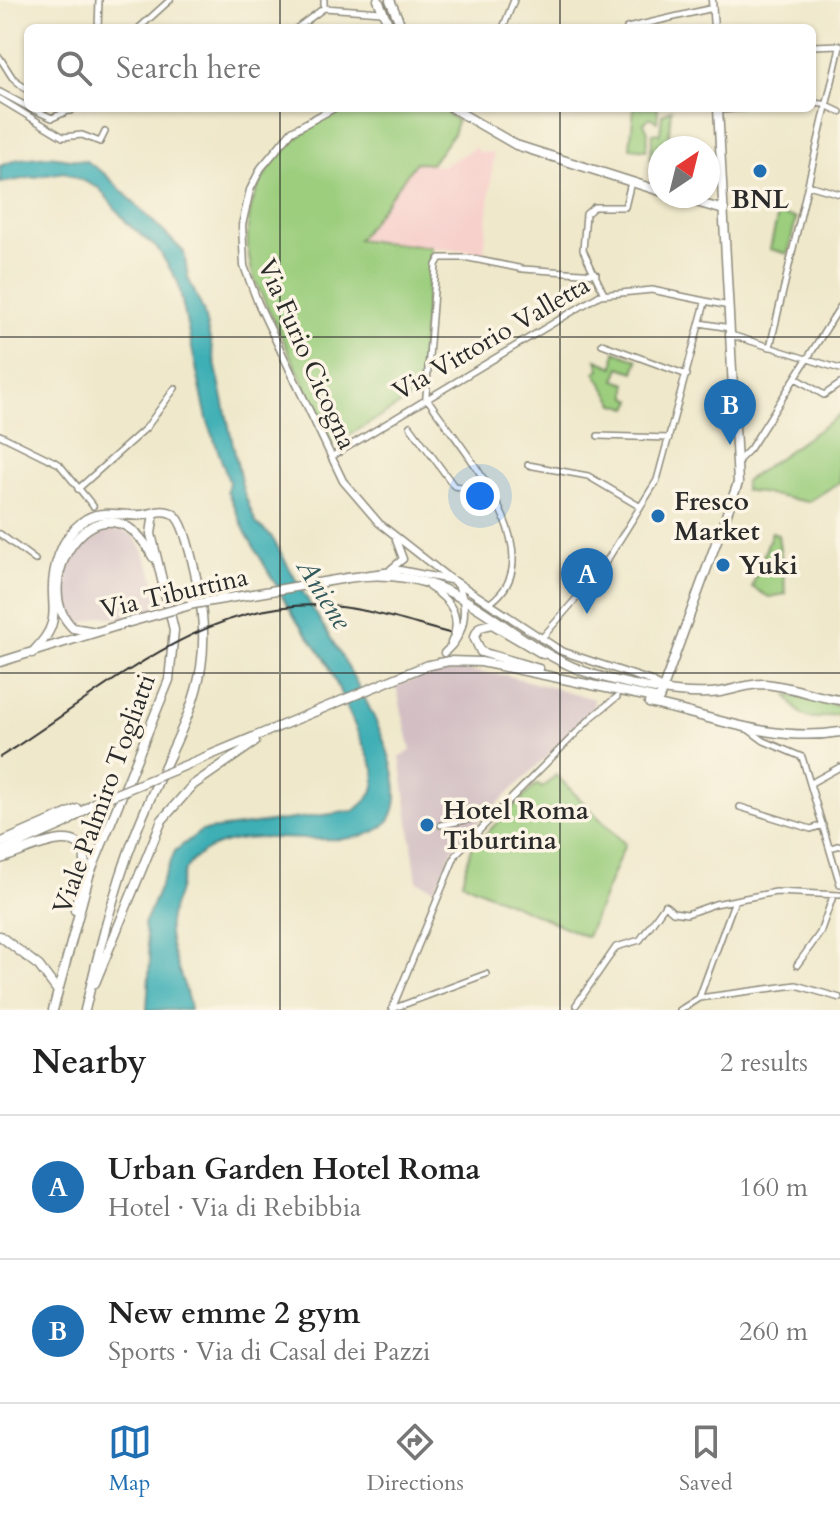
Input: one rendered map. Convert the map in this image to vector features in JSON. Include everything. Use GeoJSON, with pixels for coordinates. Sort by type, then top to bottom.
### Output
{"type":"FeatureCollection","features":[{"type":"Feature","properties":{"kind":"main road"},"geometry":{"type":"LineString","coordinates":[[378,0],[388,24]]}},
{"type":"Feature","properties":{"kind":"main road"},"geometry":{"type":"LineString","coordinates":[[390,0],[400,24]]}},
{"type":"Feature","properties":{"kind":"main road"},"geometry":{"type":"LineString","coordinates":[[459,112],[516,145],[648,187]]}},
{"type":"Feature","properties":{"kind":"main road"},"geometry":{"type":"LineString","coordinates":[[663,689],[737,491],[738,461],[718,112]]}},
{"type":"Feature","properties":{"kind":"main road"},"geometry":{"type":"LineString","coordinates":[[717,208],[724,210]]}},
{"type":"Feature","properties":{"kind":"main road","name":"Viale Palmiro Togliatti"},"geometry":{"type":"LineString","coordinates":[[53,1010],[103,836],[169,680],[174,634],[150,530],[154,513],[172,512],[183,529],[200,595],[204,663],[183,732],[136,833],[121,874],[85,1010]]}},
{"type":"Feature","properties":{"kind":"main road"},"geometry":{"type":"LineString","coordinates":[[32,653],[52,625],[56,567],[61,550],[76,527],[95,515],[135,517],[154,513]]}},
{"type":"Feature","properties":{"kind":"main road"},"geometry":{"type":"LineString","coordinates":[[96,632],[72,627],[60,605],[63,566],[81,532],[97,523],[124,526],[143,541],[160,571]]}},
{"type":"Feature","properties":{"kind":"main road","name":"Via Tiburtina"},"geometry":{"type":"LineString","coordinates":[[0,662],[194,604],[360,576],[421,583],[463,597],[553,656],[596,675],[663,689],[701,693],[765,684],[840,700]]}},
{"type":"Feature","properties":{"kind":"main road"},"geometry":{"type":"LineString","coordinates":[[553,656],[529,647],[492,624],[480,627],[474,637],[481,652],[570,682]]}},
{"type":"Feature","properties":{"kind":"main road"},"geometry":{"type":"LineString","coordinates":[[0,654],[20,656]]}},
{"type":"Feature","properties":{"kind":"main road","name":"Via Tiburtina"},"geometry":{"type":"LineString","coordinates":[[285,725],[425,666],[449,661],[481,662],[653,700],[659,699],[663,689]]}},
{"type":"Feature","properties":{"kind":"main road","name":"Via Tiburtina"},"geometry":{"type":"LineString","coordinates":[[599,688],[617,697],[749,730],[807,736],[840,732]]}},
{"type":"Feature","properties":{"kind":"main road"},"geometry":{"type":"LineString","coordinates":[[88,998],[150,843],[166,814],[202,778],[285,725]]}},
{"type":"Feature","properties":{"kind":"main road"},"geometry":{"type":"LineString","coordinates":[[0,843],[285,725]]}},
{"type":"Feature","properties":{"kind":"main road"},"geometry":{"type":"LineString","coordinates":[[0,859],[66,823],[94,803]]}},
{"type":"Feature","properties":{"kind":"main road"},"geometry":{"type":"LineString","coordinates":[[0,852],[62,839],[82,850],[85,865],[76,902],[76,922]]}},
{"type":"Feature","properties":{"kind":"main road"},"geometry":{"type":"LineString","coordinates":[[0,936],[39,966],[58,991]]}},
{"type":"Feature","properties":{"kind":"main road"},"geometry":{"type":"LineString","coordinates":[[39,966],[54,968],[65,962]]}},
{"type":"Feature","properties":{"kind":"street"},"geometry":{"type":"LineString","coordinates":[[98,24],[99,0]]}},
{"type":"Feature","properties":{"kind":"street"},"geometry":{"type":"LineString","coordinates":[[143,24],[170,0]]}},
{"type":"Feature","properties":{"kind":"street"},"geometry":{"type":"LineString","coordinates":[[324,0],[324,8]]}},
{"type":"Feature","properties":{"kind":"street"},"geometry":{"type":"LineString","coordinates":[[505,24],[514,0]]}},
{"type":"Feature","properties":{"kind":"street"},"geometry":{"type":"LineString","coordinates":[[712,0],[714,24]]}},
{"type":"Feature","properties":{"kind":"street"},"geometry":{"type":"LineString","coordinates":[[302,24],[324,8],[383,12]]}},
{"type":"Feature","properties":{"kind":"street"},"geometry":{"type":"LineString","coordinates":[[644,24],[713,8]]}},
{"type":"Feature","properties":{"kind":"street"},"geometry":{"type":"LineString","coordinates":[[770,347],[840,46],[816,46]]}},
{"type":"Feature","properties":{"kind":"street"},"geometry":{"type":"LineString","coordinates":[[0,58],[12,77],[24,88]]}},
{"type":"Feature","properties":{"kind":"street"},"geometry":{"type":"LineString","coordinates":[[0,92],[24,105]]}},
{"type":"Feature","properties":{"kind":"street"},"geometry":{"type":"LineString","coordinates":[[0,99],[63,137],[82,135],[100,142],[105,132]]}},
{"type":"Feature","properties":{"kind":"street"},"geometry":{"type":"LineString","coordinates":[[816,104],[840,112]]}},
{"type":"Feature","properties":{"kind":"street"},"geometry":{"type":"LineString","coordinates":[[38,112],[52,118],[66,112]]}},
{"type":"Feature","properties":{"kind":"street","name":"Via Furio Cicogna"},"geometry":{"type":"LineString","coordinates":[[327,112],[292,131],[268,156],[250,190],[241,247],[253,292],[330,458],[357,500],[395,537],[455,581]]}},
{"type":"Feature","properties":{"kind":"street"},"geometry":{"type":"LineString","coordinates":[[604,294],[583,250],[587,212],[594,207],[625,207],[631,182]]}},
{"type":"Feature","properties":{"kind":"street"},"geometry":{"type":"LineString","coordinates":[[808,185],[840,194]]}},
{"type":"Feature","properties":{"kind":"street"},"geometry":{"type":"LineString","coordinates":[[490,603],[509,581],[514,548],[506,520],[426,397],[436,265],[440,258],[469,258],[523,269],[596,274]]}},
{"type":"Feature","properties":{"kind":"street","name":"Via Vittorio Valletta"},"geometry":{"type":"LineString","coordinates":[[330,458],[426,397],[604,294],[652,290],[729,306]]}},
{"type":"Feature","properties":{"kind":"street"},"geometry":{"type":"LineString","coordinates":[[541,639],[599,572],[657,480],[705,303]]}},
{"type":"Feature","properties":{"kind":"street"},"geometry":{"type":"LineString","coordinates":[[738,461],[750,449],[840,307]]}},
{"type":"Feature","properties":{"kind":"street"},"geometry":{"type":"LineString","coordinates":[[700,323],[840,369]]}},
{"type":"Feature","properties":{"kind":"street"},"geometry":{"type":"LineString","coordinates":[[602,344],[687,375]]}},
{"type":"Feature","properties":{"kind":"street"},"geometry":{"type":"LineString","coordinates":[[796,378],[824,395],[840,384]]}},
{"type":"Feature","properties":{"kind":"street"},"geometry":{"type":"LineString","coordinates":[[78,489],[146,428],[175,388]]}},
{"type":"Feature","properties":{"kind":"street"},"geometry":{"type":"LineString","coordinates":[[410,426],[454,486],[468,488],[481,479]]}},
{"type":"Feature","properties":{"kind":"street"},"geometry":{"type":"LineString","coordinates":[[0,435],[59,464],[93,506]]}},
{"type":"Feature","properties":{"kind":"street"},"geometry":{"type":"LineString","coordinates":[[598,436],[669,438]]}},
{"type":"Feature","properties":{"kind":"street"},"geometry":{"type":"LineString","coordinates":[[528,465],[588,476],[639,506]]}},
{"type":"Feature","properties":{"kind":"street"},"geometry":{"type":"LineString","coordinates":[[0,534],[35,560]]}},
{"type":"Feature","properties":{"kind":"street"},"geometry":{"type":"LineString","coordinates":[[390,570],[403,559],[395,537]]}},
{"type":"Feature","properties":{"kind":"street","name":"Via Tiburtina"},"geometry":{"type":"LineString","coordinates":[[360,576],[390,570],[455,581],[574,658],[651,681],[663,689]]}},
{"type":"Feature","properties":{"kind":"street"},"geometry":{"type":"LineString","coordinates":[[425,666],[444,653],[461,632],[463,597],[455,581]]}},
{"type":"Feature","properties":{"kind":"street"},"geometry":{"type":"LineString","coordinates":[[421,583],[441,595],[454,609],[455,633],[444,653]]}},
{"type":"Feature","properties":{"kind":"street"},"geometry":{"type":"LineString","coordinates":[[392,1010],[456,854],[617,697]]}},
{"type":"Feature","properties":{"kind":"street"},"geometry":{"type":"LineString","coordinates":[[749,730],[764,741],[799,755],[811,783],[840,884]]}},
{"type":"Feature","properties":{"kind":"street"},"geometry":{"type":"LineString","coordinates":[[811,783],[840,767]]}},
{"type":"Feature","properties":{"kind":"street"},"geometry":{"type":"LineString","coordinates":[[740,807],[811,829],[823,825]]}},
{"type":"Feature","properties":{"kind":"street"},"geometry":{"type":"LineString","coordinates":[[441,825],[497,813]]}},
{"type":"Feature","properties":{"kind":"street"},"geometry":{"type":"LineString","coordinates":[[831,848],[840,845]]}},
{"type":"Feature","properties":{"kind":"street"},"geometry":{"type":"LineString","coordinates":[[576,1005],[616,947],[640,940],[665,905],[673,912],[687,914],[735,899],[776,892],[836,896],[820,933],[797,965]]}},
{"type":"Feature","properties":{"kind":"street"},"geometry":{"type":"LineString","coordinates":[[699,998],[735,899]]}},
{"type":"Feature","properties":{"kind":"street"},"geometry":{"type":"LineString","coordinates":[[392,1010],[486,974]]}},
{"type":"Feature","properties":{"kind":"street"},"geometry":{"type":"LineString","coordinates":[[680,1010],[699,998],[796,985],[840,998]]}},
{"type":"Feature","properties":{"kind":"shaded area"},"geometry":{"type":"Polygon","coordinates":[[[476,147],[477,152],[494,153],[484,252],[358,241],[416,162],[442,166],[476,147]]]}},
{"type":"Feature","properties":{"kind":"shaded area"},"geometry":{"type":"Polygon","coordinates":[[[110,525],[133,535],[143,550],[165,606],[123,619],[102,616],[78,625],[73,610],[65,610],[68,562],[89,530],[110,525]]]}},
{"type":"Feature","properties":{"kind":"shaded area"},"geometry":{"type":"Polygon","coordinates":[[[459,670],[505,675],[594,699],[593,713],[455,844],[435,889],[417,881],[400,756],[411,751],[396,686],[428,674],[459,670]]]}},
{"type":"Feature","properties":{"kind":"green space"},"geometry":{"type":"Polygon","coordinates":[[[338,112],[445,112],[457,121],[453,134],[431,164],[416,162],[358,240],[431,247],[418,394],[333,445],[254,279],[248,250],[248,223],[254,198],[265,176],[280,155],[321,121],[338,112]]]}},
{"type":"Feature","properties":{"kind":"green space"},"geometry":{"type":"Polygon","coordinates":[[[634,112],[658,112],[657,122],[650,117],[644,123],[648,132],[646,150],[630,148],[634,112]]]}},
{"type":"Feature","properties":{"kind":"green space"},"geometry":{"type":"Polygon","coordinates":[[[671,112],[669,136],[653,136],[653,133],[660,134],[662,115],[671,112]]]}},
{"type":"Feature","properties":{"kind":"green space"},"geometry":{"type":"Polygon","coordinates":[[[778,214],[796,218],[788,254],[770,249],[778,214]]]}},
{"type":"Feature","properties":{"kind":"green space"},"geometry":{"type":"Polygon","coordinates":[[[615,351],[638,360],[634,372],[620,367],[615,380],[627,384],[627,397],[633,400],[629,408],[615,404],[595,372],[600,369],[597,360],[614,367],[615,351]]]}},
{"type":"Feature","properties":{"kind":"green space"},"geometry":{"type":"Polygon","coordinates":[[[840,415],[840,482],[808,502],[744,490],[745,481],[840,415]]]}},
{"type":"Feature","properties":{"kind":"green space"},"geometry":{"type":"Polygon","coordinates":[[[772,532],[778,535],[786,594],[769,597],[752,587],[772,532]]]}},
{"type":"Feature","properties":{"kind":"green space"},"geometry":{"type":"Polygon","coordinates":[[[787,695],[840,706],[840,714],[808,717],[798,711],[787,695]]]}},
{"type":"Feature","properties":{"kind":"green space"},"geometry":{"type":"Polygon","coordinates":[[[556,775],[625,844],[587,937],[462,882],[471,848],[537,784],[542,788],[556,775]]]}},
{"type":"Feature","properties":{"kind":"water"},"geometry":{"type":"Polygon","coordinates":[[[49,156],[86,161],[105,174],[184,252],[188,278],[203,310],[243,490],[256,523],[271,536],[354,678],[387,749],[395,782],[394,809],[381,828],[361,836],[337,839],[281,838],[226,842],[203,852],[185,870],[170,915],[169,933],[190,1010],[147,1010],[150,958],[144,924],[175,851],[201,831],[354,811],[372,793],[374,769],[326,660],[295,618],[246,533],[227,491],[229,482],[207,419],[178,282],[158,249],[127,223],[99,188],[64,172],[0,183],[0,166],[19,159],[49,156]]]}},
{"type":"Feature","properties":{"kind":"railway"},"geometry":{"type":"LineString","coordinates":[[0,757],[155,654],[240,616],[284,607],[331,606],[375,613],[449,633]]}},
{"type":"Feature","properties":{"kind":"place","name":"BNL"},"geometry":{"type":"Point","coordinates":[760,171]}},
{"type":"Feature","properties":{"kind":"place","name":"New emme 2 gym"},"geometry":{"type":"Point","coordinates":[730,445]}},
{"type":"Feature","properties":{"kind":"place","name":"Fresco Market"},"geometry":{"type":"Point","coordinates":[658,516]}},
{"type":"Feature","properties":{"kind":"place","name":"Yuki"},"geometry":{"type":"Point","coordinates":[723,565]}},
{"type":"Feature","properties":{"kind":"place","name":"Urban Garden Hotel Roma"},"geometry":{"type":"Point","coordinates":[587,614]}},
{"type":"Feature","properties":{"kind":"place","name":"Hotel Roma Tiburtina"},"geometry":{"type":"Point","coordinates":[427,825]}},
{"type":"Feature","properties":{"kind":"water label","name":"Aniene"},"geometry":{"type":"Point","coordinates":[324,594]}}]}
